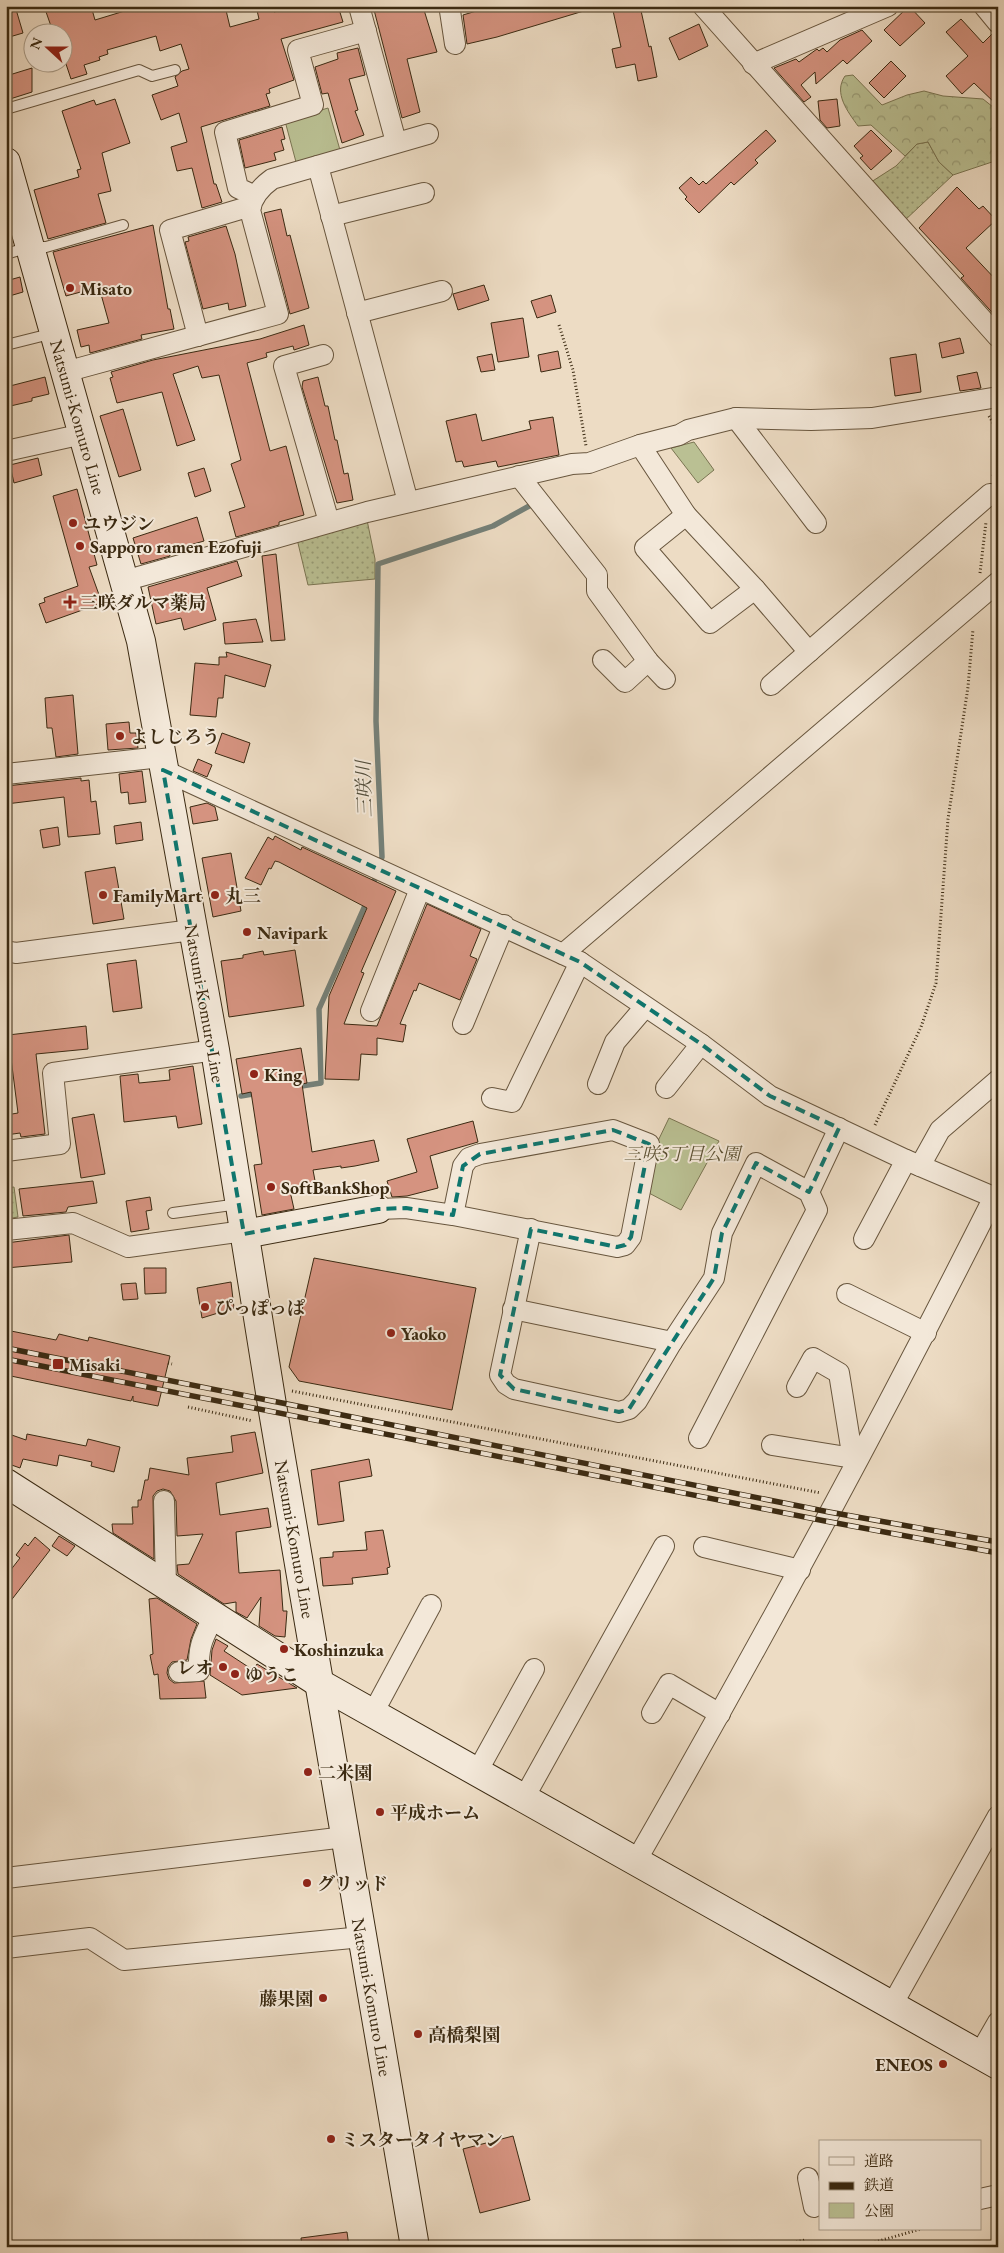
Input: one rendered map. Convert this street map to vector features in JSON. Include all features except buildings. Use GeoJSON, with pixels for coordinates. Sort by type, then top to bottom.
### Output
{"type":"FeatureCollection","features":[{"type":"Feature","properties":{"kind":"main road","name":"Natsumi-Komuro Line"},"geometry":{"type":"LineString","coordinates":[[7,169],[18,251],[54,333],[141,641],[215,1050],[319,1683],[415,2247]]}},
{"type":"Feature","properties":{"kind":"main road"},"geometry":{"type":"LineString","coordinates":[[244,1233],[378,1209]]}},
{"type":"Feature","properties":{"kind":"main road"},"geometry":{"type":"LineString","coordinates":[[6,1483],[319,1683],[989,2060]]}},
{"type":"Feature","properties":{"kind":"street"},"geometry":{"type":"LineString","coordinates":[[359,6],[396,142]]}},
{"type":"Feature","properties":{"kind":"street"},"geometry":{"type":"LineString","coordinates":[[451,6],[450,11],[455,44]]}},
{"type":"Feature","properties":{"kind":"street"},"geometry":{"type":"LineString","coordinates":[[703,6],[998,338]]}},
{"type":"Feature","properties":{"kind":"street"},"geometry":{"type":"LineString","coordinates":[[753,64],[888,6]]}},
{"type":"Feature","properties":{"kind":"street"},"geometry":{"type":"LineString","coordinates":[[984,6],[998,23]]}},
{"type":"Feature","properties":{"kind":"street"},"geometry":{"type":"LineString","coordinates":[[253,201],[238,188],[225,132],[313,105],[298,50],[366,31]]}},
{"type":"Feature","properties":{"kind":"street"},"geometry":{"type":"LineString","coordinates":[[198,336],[170,230],[253,201],[272,179],[428,134]]}},
{"type":"Feature","properties":{"kind":"street"},"geometry":{"type":"LineString","coordinates":[[318,166],[408,502]]}},
{"type":"Feature","properties":{"kind":"street"},"geometry":{"type":"LineString","coordinates":[[331,216],[424,193]]}},
{"type":"Feature","properties":{"kind":"street"},"geometry":{"type":"LineString","coordinates":[[64,372],[278,314],[251,216],[253,201]]}},
{"type":"Feature","properties":{"kind":"street"},"geometry":{"type":"LineString","coordinates":[[357,313],[442,291]]}},
{"type":"Feature","properties":{"kind":"street"},"geometry":{"type":"LineString","coordinates":[[323,355],[284,366],[329,522]]}},
{"type":"Feature","properties":{"kind":"street"},"geometry":{"type":"LineString","coordinates":[[124,581],[329,522],[519,476],[572,464],[589,463],[640,444],[679,436],[688,430],[736,418],[811,420],[872,418],[998,397]]}},
{"type":"Feature","properties":{"kind":"street"},"geometry":{"type":"LineString","coordinates":[[736,418],[816,523]]}},
{"type":"Feature","properties":{"kind":"street"},"geometry":{"type":"LineString","coordinates":[[6,452],[83,434]]}},
{"type":"Feature","properties":{"kind":"street"},"geometry":{"type":"LineString","coordinates":[[640,444],[686,515],[755,589],[809,652]]}},
{"type":"Feature","properties":{"kind":"street"},"geometry":{"type":"LineString","coordinates":[[519,476],[597,575],[597,591],[664,679]]}},
{"type":"Feature","properties":{"kind":"street"},"geometry":{"type":"LineString","coordinates":[[771,685],[990,494]]}},
{"type":"Feature","properties":{"kind":"street"},"geometry":{"type":"LineString","coordinates":[[686,515],[645,548],[710,623],[755,589]]}},
{"type":"Feature","properties":{"kind":"street"},"geometry":{"type":"LineString","coordinates":[[492,1098],[512,1102],[571,958],[998,582]]}},
{"type":"Feature","properties":{"kind":"street"},"geometry":{"type":"LineString","coordinates":[[603,660],[626,682],[648,660]]}},
{"type":"Feature","properties":{"kind":"street"},"geometry":{"type":"LineString","coordinates":[[6,774],[162,764],[420,889],[571,958],[701,1044],[770,1096],[913,1163],[996,1198],[926,1333],[854,1462],[800,1570],[636,1861]]}},
{"type":"Feature","properties":{"kind":"street"},"geometry":{"type":"LineString","coordinates":[[371,1012],[420,889]]}},
{"type":"Feature","properties":{"kind":"street"},"geometry":{"type":"LineString","coordinates":[[463,1024],[504,926]]}},
{"type":"Feature","properties":{"kind":"street"},"geometry":{"type":"LineString","coordinates":[[6,950],[16,953],[192,930]]}},
{"type":"Feature","properties":{"kind":"street"},"geometry":{"type":"LineString","coordinates":[[598,1084],[615,1042],[645,1006]]}},
{"type":"Feature","properties":{"kind":"street"},"geometry":{"type":"LineString","coordinates":[[666,1088],[701,1044]]}},
{"type":"Feature","properties":{"kind":"street"},"geometry":{"type":"LineString","coordinates":[[6,1151],[60,1144],[53,1073],[215,1050]]}},
{"type":"Feature","properties":{"kind":"street"},"geometry":{"type":"LineString","coordinates":[[864,1239],[913,1163],[940,1130],[998,1080]]}},
{"type":"Feature","properties":{"kind":"street"},"geometry":{"type":"LineString","coordinates":[[809,1192],[839,1128]]}},
{"type":"Feature","properties":{"kind":"street"},"geometry":{"type":"LineString","coordinates":[[378,1209],[406,1208],[454,1215],[617,1247],[625,1245],[631,1237],[649,1144],[613,1130],[480,1154],[470,1158],[463,1166],[454,1215]]}},
{"type":"Feature","properties":{"kind":"street"},"geometry":{"type":"LineString","coordinates":[[531,1230],[512,1309],[500,1375],[506,1384],[514,1390],[619,1412],[629,1409],[638,1401],[672,1342],[714,1278],[722,1233],[756,1163],[809,1192],[817,1210],[699,1438]]}},
{"type":"Feature","properties":{"kind":"street"},"geometry":{"type":"LineString","coordinates":[[6,1230],[73,1223],[128,1247],[244,1233]]}},
{"type":"Feature","properties":{"kind":"street"},"geometry":{"type":"LineString","coordinates":[[847,1294],[926,1333]]}},
{"type":"Feature","properties":{"kind":"street"},"geometry":{"type":"LineString","coordinates":[[512,1309],[672,1342]]}},
{"type":"Feature","properties":{"kind":"street"},"geometry":{"type":"LineString","coordinates":[[796,1387],[812,1358],[839,1373],[854,1462]]}},
{"type":"Feature","properties":{"kind":"street"},"geometry":{"type":"LineString","coordinates":[[772,1445],[854,1462]]}},
{"type":"Feature","properties":{"kind":"street"},"geometry":{"type":"LineString","coordinates":[[164,1501],[166,1585]]}},
{"type":"Feature","properties":{"kind":"street"},"geometry":{"type":"LineString","coordinates":[[524,1798],[664,1546]]}},
{"type":"Feature","properties":{"kind":"street"},"geometry":{"type":"LineString","coordinates":[[704,1547],[800,1570]]}},
{"type":"Feature","properties":{"kind":"street"},"geometry":{"type":"LineString","coordinates":[[373,1714],[431,1605]]}},
{"type":"Feature","properties":{"kind":"street"},"geometry":{"type":"LineString","coordinates":[[179,1672],[199,1671],[198,1651],[214,1616]]}},
{"type":"Feature","properties":{"kind":"street"},"geometry":{"type":"LineString","coordinates":[[477,1772],[534,1669]]}},
{"type":"Feature","properties":{"kind":"street"},"geometry":{"type":"LineString","coordinates":[[652,1712],[669,1684],[720,1714]]}},
{"type":"Feature","properties":{"kind":"street"},"geometry":{"type":"LineString","coordinates":[[892,2005],[998,1816]]}},
{"type":"Feature","properties":{"kind":"street"},"geometry":{"type":"LineString","coordinates":[[6,1878],[346,1837]]}},
{"type":"Feature","properties":{"kind":"street"},"geometry":{"type":"LineString","coordinates":[[6,1948],[90,1938],[124,1960],[362,1937]]}},
{"type":"Feature","properties":{"kind":"street"},"geometry":{"type":"LineString","coordinates":[[989,2060],[998,2022]]}},
{"type":"Feature","properties":{"kind":"street"},"geometry":{"type":"LineString","coordinates":[[982,2199],[998,2195]]}},
{"type":"Feature","properties":{"kind":"lane"},"geometry":{"type":"LineString","coordinates":[[6,109],[139,70],[152,76],[175,70]]}},
{"type":"Feature","properties":{"kind":"lane"},"geometry":{"type":"LineString","coordinates":[[18,251],[46,247],[123,225]]}},
{"type":"Feature","properties":{"kind":"lane"},"geometry":{"type":"LineString","coordinates":[[6,345],[54,333]]}},
{"type":"Feature","properties":{"kind":"lane"},"geometry":{"type":"LineString","coordinates":[[173,1213],[240,1204]]}},
{"type":"Feature","properties":{"kind":"path"},"geometry":{"type":"LineString","coordinates":[[559,325],[573,370],[589,463]]}},
{"type":"Feature","properties":{"kind":"path"},"geometry":{"type":"LineString","coordinates":[[867,1142],[921,1027],[936,983],[948,819],[968,687],[976,601],[998,437]]}},
{"type":"Feature","properties":{"kind":"path"},"geometry":{"type":"LineString","coordinates":[[286,1390],[838,1496]]}},
{"type":"Feature","properties":{"kind":"path"},"geometry":{"type":"LineString","coordinates":[[188,1407],[261,1423]]}},
{"type":"Feature","properties":{"kind":"path"},"geometry":{"type":"LineString","coordinates":[[858,2247],[918,2230]]}},
{"type":"Feature","properties":{"kind":"path"},"geometry":{"type":"LineString","coordinates":[[776,2247],[805,2240],[806,2247]]}},
{"type":"Feature","properties":{"kind":"highlighted area"},"geometry":{"type":"Polygon","coordinates":[[[163,770],[580,962],[701,1044],[770,1096],[839,1128],[809,1192],[756,1163],[722,1233],[714,1278],[629,1409],[619,1412],[514,1389],[500,1375],[531,1229],[617,1247],[625,1245],[631,1237],[649,1144],[613,1130],[480,1154],[463,1166],[453,1215],[406,1208],[378,1209],[244,1234],[163,770]]]}},
{"type":"Feature","properties":{"kind":"green space"},"geometry":{"type":"Polygon","coordinates":[[[853,75],[882,105],[907,95],[924,91],[943,96],[983,99],[998,111],[998,137],[996,139],[998,142],[998,160],[953,175],[939,162],[928,142],[917,144],[905,156],[871,125],[858,126],[850,115],[843,102],[841,89],[845,76],[853,75]]]}},
{"type":"Feature","properties":{"kind":"green space"},"geometry":{"type":"Polygon","coordinates":[[[328,108],[340,150],[296,162],[285,121],[328,108]]]}},
{"type":"Feature","properties":{"kind":"green space"},"geometry":{"type":"Polygon","coordinates":[[[928,142],[939,162],[953,175],[903,222],[868,184],[896,166],[917,144],[928,142]]]}},
{"type":"Feature","properties":{"kind":"green space"},"geometry":{"type":"Polygon","coordinates":[[[694,442],[714,470],[698,483],[671,448],[694,442]]]}},
{"type":"Feature","properties":{"kind":"green space"},"geometry":{"type":"Polygon","coordinates":[[[367,520],[375,559],[375,579],[308,585],[297,539],[367,520]]]}},
{"type":"Feature","properties":{"kind":"green space","name":"三咲5丁目公園"},"geometry":{"type":"Polygon","coordinates":[[[669,1118],[719,1141],[681,1210],[647,1192],[657,1143],[669,1118]]]}},
{"type":"Feature","properties":{"kind":"green space"},"geometry":{"type":"Polygon","coordinates":[[[14,1187],[18,1217],[6,1219],[6,1188],[14,1187]]]}},
{"type":"Feature","properties":{"kind":"waterway","name":"三咲川"},"geometry":{"type":"LineString","coordinates":[[372,888],[382,857],[376,721],[378,564],[493,526],[531,505]]}},
{"type":"Feature","properties":{"kind":"waterway","name":"三咲川"},"geometry":{"type":"LineString","coordinates":[[295,1087],[321,1083],[319,1009],[367,901]]}},
{"type":"Feature","properties":{"kind":"waterway","name":"三咲川"},"geometry":{"type":"LineString","coordinates":[[241,1096],[259,1093]]}},
{"type":"Feature","properties":{"kind":"railway"},"geometry":{"type":"LineString","coordinates":[[6,1348],[829,1512],[998,1542]]}},
{"type":"Feature","properties":{"kind":"railway"},"geometry":{"type":"LineString","coordinates":[[6,1359],[825,1521],[998,1553]]}},
{"type":"Feature","properties":{"kind":"place","name":"Misato"},"geometry":{"type":"Point","coordinates":[70,288]}},
{"type":"Feature","properties":{"kind":"place","name":"ユウジン"},"geometry":{"type":"Point","coordinates":[73,523]}},
{"type":"Feature","properties":{"kind":"place","name":"Sapporo ramen Ezofuji"},"geometry":{"type":"Point","coordinates":[80,546]}},
{"type":"Feature","properties":{"kind":"place","name":"三咲ダルマ薬局"},"geometry":{"type":"Point","coordinates":[70,602]}},
{"type":"Feature","properties":{"kind":"place","name":"よしじろう"},"geometry":{"type":"Point","coordinates":[120,736]}},
{"type":"Feature","properties":{"kind":"place","name":"FamilyMart"},"geometry":{"type":"Point","coordinates":[103,895]}},
{"type":"Feature","properties":{"kind":"place","name":"丸三"},"geometry":{"type":"Point","coordinates":[215,895]}},
{"type":"Feature","properties":{"kind":"place","name":"Navipark"},"geometry":{"type":"Point","coordinates":[247,932]}},
{"type":"Feature","properties":{"kind":"place","name":"King"},"geometry":{"type":"Point","coordinates":[254,1074]}},
{"type":"Feature","properties":{"kind":"place","name":"SoftBankShop"},"geometry":{"type":"Point","coordinates":[271,1187]}},
{"type":"Feature","properties":{"kind":"place","name":"ぴっぽっぱ"},"geometry":{"type":"Point","coordinates":[205,1307]}},
{"type":"Feature","properties":{"kind":"place","name":"Yaoko"},"geometry":{"type":"Point","coordinates":[391,1333]}},
{"type":"Feature","properties":{"kind":"place","name":"Misaki"},"geometry":{"type":"Point","coordinates":[58,1364]}},
{"type":"Feature","properties":{"kind":"place","name":"Koshinzuka"},"geometry":{"type":"Point","coordinates":[284,1649]}},
{"type":"Feature","properties":{"kind":"place","name":"レオ"},"geometry":{"type":"Point","coordinates":[223,1667]}},
{"type":"Feature","properties":{"kind":"place","name":"ゆうこ"},"geometry":{"type":"Point","coordinates":[235,1674]}},
{"type":"Feature","properties":{"kind":"place","name":"二米園"},"geometry":{"type":"Point","coordinates":[308,1772]}},
{"type":"Feature","properties":{"kind":"place","name":"平成ホーム"},"geometry":{"type":"Point","coordinates":[380,1812]}},
{"type":"Feature","properties":{"kind":"place","name":"グリッド"},"geometry":{"type":"Point","coordinates":[307,1883]}},
{"type":"Feature","properties":{"kind":"place","name":"藤果園"},"geometry":{"type":"Point","coordinates":[323,1998]}},
{"type":"Feature","properties":{"kind":"place","name":"高橋梨園"},"geometry":{"type":"Point","coordinates":[418,2034]}},
{"type":"Feature","properties":{"kind":"place","name":"ENEOS"},"geometry":{"type":"Point","coordinates":[943,2064]}},
{"type":"Feature","properties":{"kind":"place","name":"ミスタータイヤマン"},"geometry":{"type":"Point","coordinates":[331,2139]}}]}
